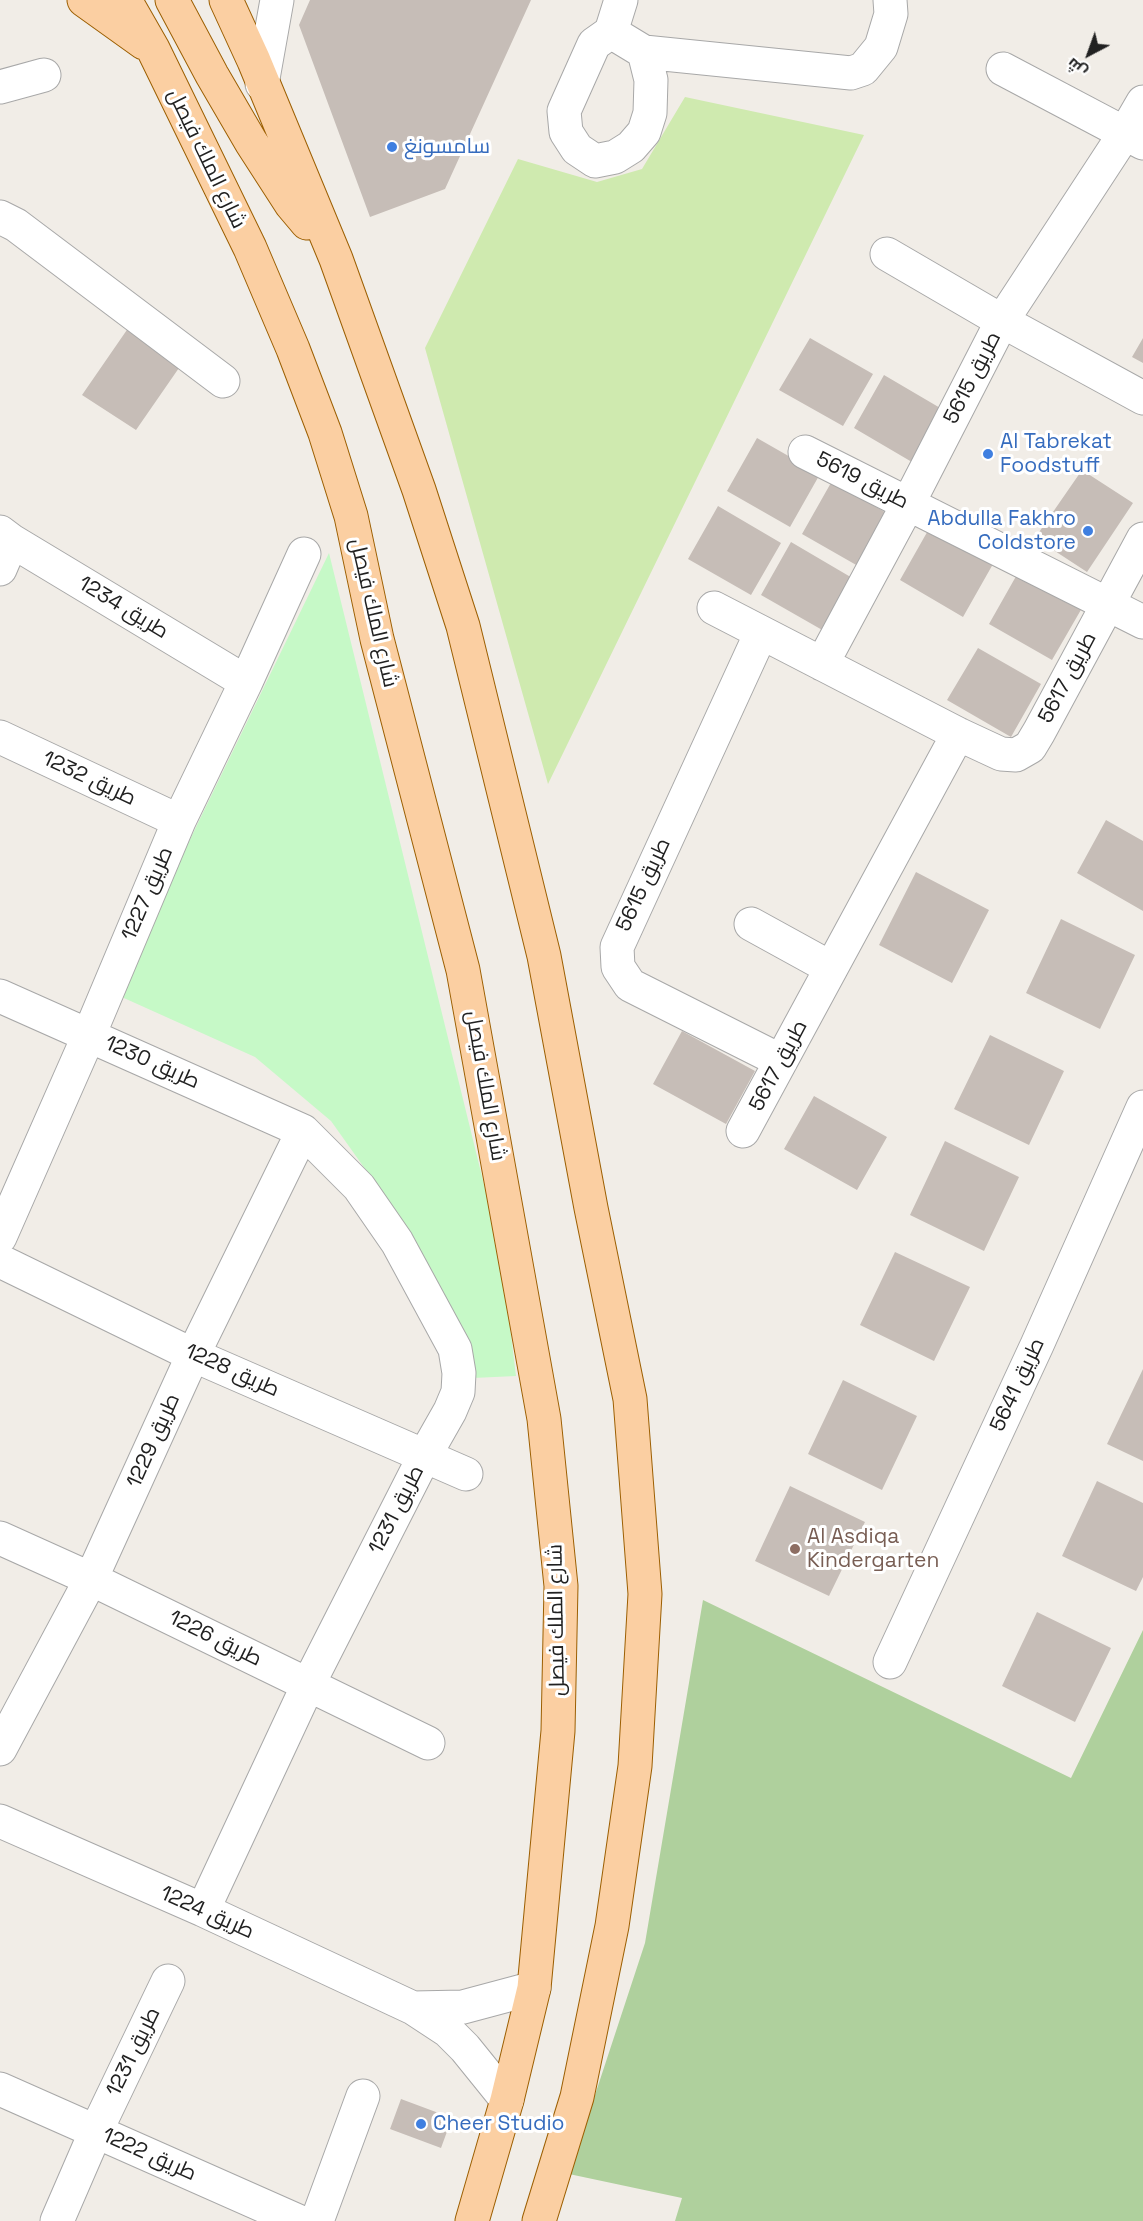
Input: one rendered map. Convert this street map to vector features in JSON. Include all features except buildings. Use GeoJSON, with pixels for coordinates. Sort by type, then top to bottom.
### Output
{"type":"FeatureCollection","features":[{"type":"Feature","properties":{"kind":"main road"},"geometry":{"type":"LineString","coordinates":[[84,0],[153,49]]}},
{"type":"Feature","properties":{"kind":"main road","name":"شارع الملك فيصل"},"geometry":{"type":"LineString","coordinates":[[125,0],[153,49],[250,248],[293,349],[325,433],[351,516],[377,639],[464,970],[544,1419],[561,1586],[558,1731],[534,1988],[507,2100],[472,2221]]}},
{"type":"Feature","properties":{"kind":"main road"},"geometry":{"type":"LineString","coordinates":[[172,0],[251,142],[291,204],[336,259]]}},
{"type":"Feature","properties":{"kind":"main road"},"geometry":{"type":"LineString","coordinates":[[226,0],[336,259],[419,490],[463,626],[544,956],[591,1208],[630,1399],[645,1594],[634,1766],[612,1926],[577,2097],[539,2221]]}},
{"type":"Feature","properties":{"kind":"main road"},"geometry":{"type":"LineString","coordinates":[[245,0],[258,73]]}},
{"type":"Feature","properties":{"kind":"street"},"geometry":{"type":"LineString","coordinates":[[258,73],[277,0]]}},
{"type":"Feature","properties":{"kind":"street"},"geometry":{"type":"LineString","coordinates":[[621,0],[611,32],[594,44],[564,111],[566,132],[578,150],[595,161],[615,157],[631,147],[644,132],[650,113],[651,80],[644,52]]}},
{"type":"Feature","properties":{"kind":"street"},"geometry":{"type":"LineString","coordinates":[[611,32],[644,52],[851,73],[863,69],[880,47],[891,14],[890,0]]}},
{"type":"Feature","properties":{"kind":"street"},"geometry":{"type":"LineString","coordinates":[[1003,69],[1134,138]]}},
{"type":"Feature","properties":{"kind":"street"},"geometry":{"type":"LineString","coordinates":[[0,87],[44,75]]}},
{"type":"Feature","properties":{"kind":"street","name":"طريق 5615"},"geometry":{"type":"LineString","coordinates":[[822,664],[908,504],[1002,321],[1134,138],[1143,102]]}},
{"type":"Feature","properties":{"kind":"street"},"geometry":{"type":"LineString","coordinates":[[5,230],[223,381]]}},
{"type":"Feature","properties":{"kind":"street"},"geometry":{"type":"LineString","coordinates":[[887,254],[1002,321],[1143,398]]}},
{"type":"Feature","properties":{"kind":"street","name":"طريق 5619"},"geometry":{"type":"LineString","coordinates":[[806,452],[1143,622]]}},
{"type":"Feature","properties":{"kind":"street","name":"طريق 5617"},"geometry":{"type":"LineString","coordinates":[[714,608],[958,734],[1001,754],[1016,755],[1030,747],[1143,539]]}},
{"type":"Feature","properties":{"kind":"street","name":"طريق 1234"},"geometry":{"type":"LineString","coordinates":[[4,547],[246,682]]}},
{"type":"Feature","properties":{"kind":"street","name":"طريق 1227"},"geometry":{"type":"LineString","coordinates":[[0,1237],[89,1035],[179,821],[304,554]]}},
{"type":"Feature","properties":{"kind":"street","name":"طريق 5615"},"geometry":{"type":"LineString","coordinates":[[761,633],[617,946],[618,967],[630,985],[781,1061]]}},
{"type":"Feature","properties":{"kind":"street","name":"طريق 5617"},"geometry":{"type":"LineString","coordinates":[[743,1131],[958,734]]}},
{"type":"Feature","properties":{"kind":"street","name":"طريق 1232"},"geometry":{"type":"LineString","coordinates":[[0,737],[179,821]]}},
{"type":"Feature","properties":{"kind":"street"},"geometry":{"type":"LineString","coordinates":[[751,924],[831,969]]}},
{"type":"Feature","properties":{"kind":"street","name":"طريق 1230"},"geometry":{"type":"LineString","coordinates":[[0,996],[303,1131]]}},
{"type":"Feature","properties":{"kind":"street","name":"طريق 5641"},"geometry":{"type":"LineString","coordinates":[[890,1662],[1037,1345],[1143,1107]]}},
{"type":"Feature","properties":{"kind":"street","name":"طريق 1229"},"geometry":{"type":"LineString","coordinates":[[0,1749],[91,1579],[193,1355],[303,1131]]}},
{"type":"Feature","properties":{"kind":"street","name":"طريق 1231"},"geometry":{"type":"LineString","coordinates":[[203,1910],[308,1684],[458,1392],[459,1373],[455,1349],[438,1314],[391,1233],[359,1187],[303,1131]]}},
{"type":"Feature","properties":{"kind":"street","name":"طريق 1228"},"geometry":{"type":"LineString","coordinates":[[0,1261],[193,1355],[466,1474]]}},
{"type":"Feature","properties":{"kind":"street","name":"طريق 1226"},"geometry":{"type":"LineString","coordinates":[[0,1538],[91,1579],[428,1743]]}},
{"type":"Feature","properties":{"kind":"street","name":"طريق 1224"},"geometry":{"type":"LineString","coordinates":[[0,1821],[203,1910],[413,2008],[448,2031],[465,2048],[507,2100]]}},
{"type":"Feature","properties":{"kind":"street","name":"طريق 1231"},"geometry":{"type":"LineString","coordinates":[[57,2221],[96,2131],[168,1981]]}},
{"type":"Feature","properties":{"kind":"street","name":"طريق 1224"},"geometry":{"type":"LineString","coordinates":[[413,2008],[463,2007],[534,1988]]}},
{"type":"Feature","properties":{"kind":"street","name":"طريق 1222"},"geometry":{"type":"LineString","coordinates":[[0,2089],[298,2221]]}},
{"type":"Feature","properties":{"kind":"street"},"geometry":{"type":"LineString","coordinates":[[317,2221],[363,2096]]}},
{"type":"Feature","properties":{"kind":"green space"},"geometry":{"type":"Polygon","coordinates":[[[685,97],[864,135],[548,784],[425,348],[518,159],[597,182],[642,169],[685,97]]]}},
{"type":"Feature","properties":{"kind":"green space"},"geometry":{"type":"Polygon","coordinates":[[[329,553],[501,1254],[516,1376],[473,1378],[395,1211],[331,1121],[255,1057],[115,994],[329,553]]]}},
{"type":"Feature","properties":{"kind":"green space"},"geometry":{"type":"Polygon","coordinates":[[[703,1600],[1071,1778],[1143,1630],[1143,2221],[675,2221],[682,2198],[569,2174],[645,1943],[703,1600]]]}},
{"type":"Feature","properties":{"kind":"place","name":"سامسونغ"},"geometry":{"type":"Point","coordinates":[392,147]}},
{"type":"Feature","properties":{"kind":"place","name":"Al Tabrekat Foodstuff"},"geometry":{"type":"Point","coordinates":[988,454]}},
{"type":"Feature","properties":{"kind":"place","name":"Abdulla Fakhro Coldstore"},"geometry":{"type":"Point","coordinates":[1088,531]}},
{"type":"Feature","properties":{"kind":"place","name":"Al Asdiqa Kindergarten"},"geometry":{"type":"Point","coordinates":[795,1549]}},
{"type":"Feature","properties":{"kind":"place","name":"Cheer Studio"},"geometry":{"type":"Point","coordinates":[421,2124]}}]}
